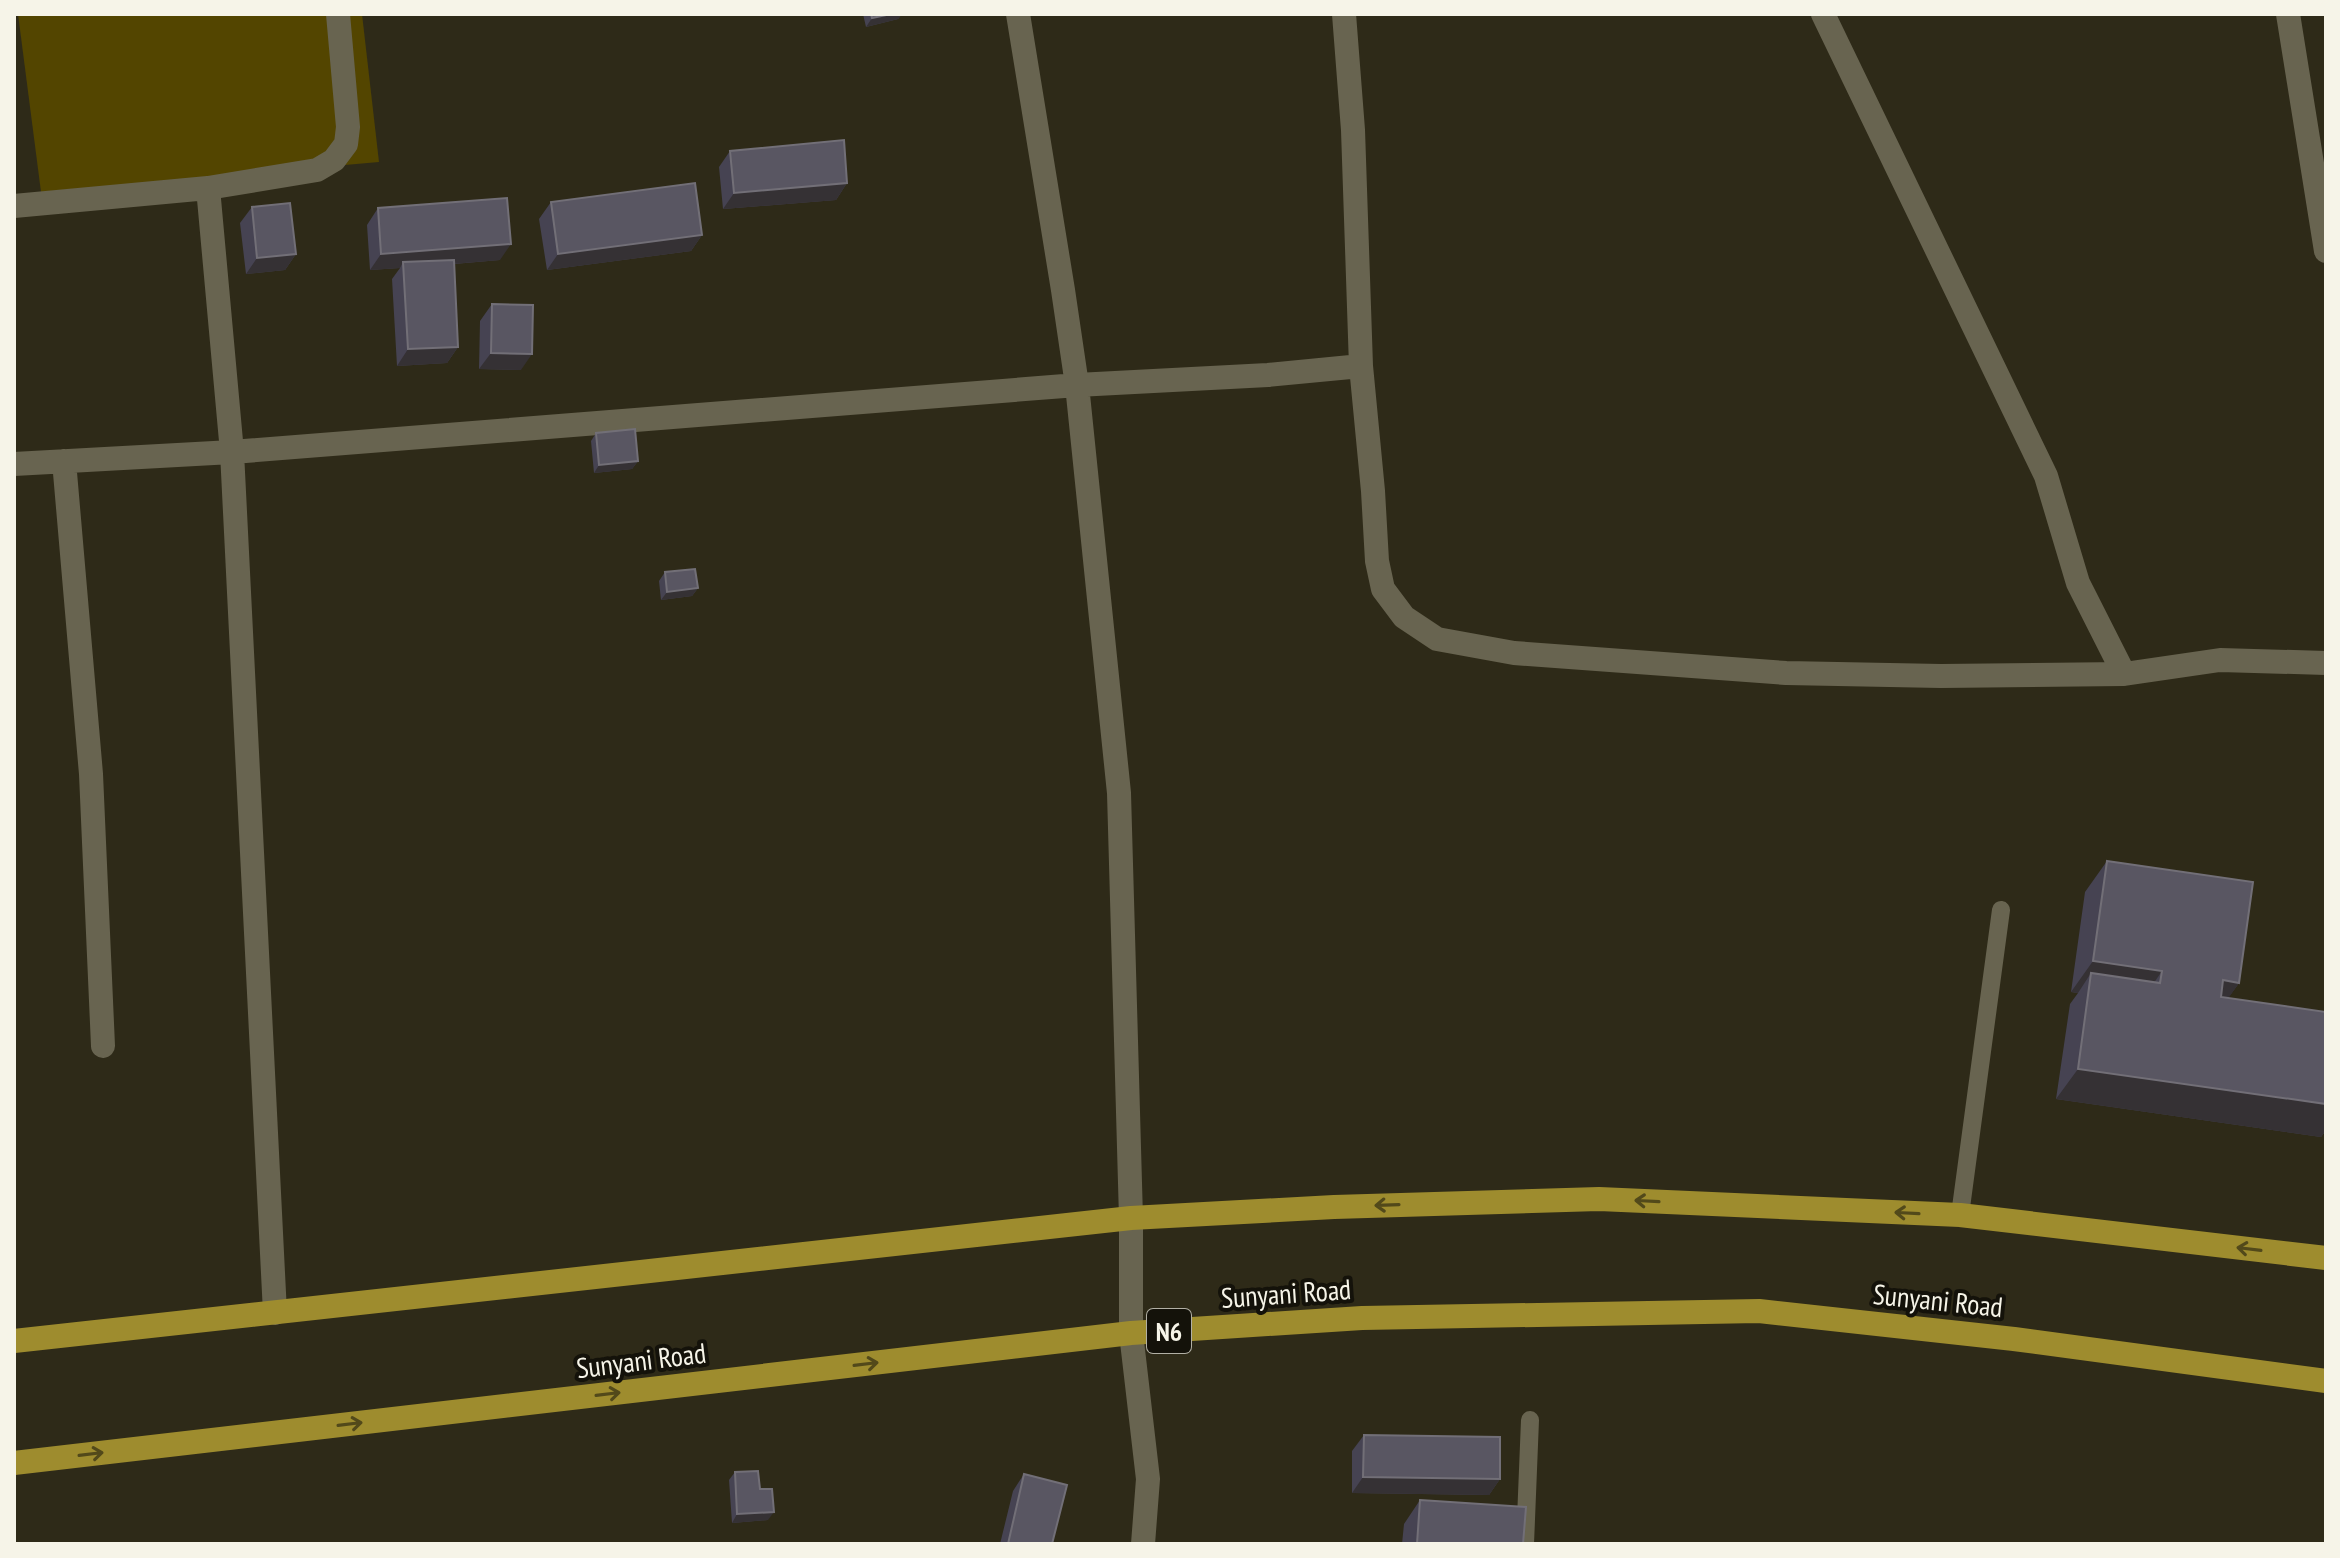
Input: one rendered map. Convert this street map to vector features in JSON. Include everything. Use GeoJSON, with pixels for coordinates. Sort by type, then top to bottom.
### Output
{"type":"FeatureCollection","features":[{"type":"Feature","properties":{"kind":"main road"},"geometry":{"type":"LineString","coordinates":[[14,1341],[1131,1218],[1334,1207],[1599,1199],[1960,1215],[2326,1258]]}},
{"type":"Feature","properties":{"kind":"main road","name":"Sunyani Road"},"geometry":{"type":"LineString","coordinates":[[14,1463],[1131,1333],[1362,1318],[1759,1311],[2014,1339],[2326,1381]]}},
{"type":"Feature","properties":{"kind":"street"},"geometry":{"type":"LineString","coordinates":[[14,206],[208,188],[317,170],[334,160],[346,144],[348,127],[338,14]]}},
{"type":"Feature","properties":{"kind":"street"},"geometry":{"type":"LineString","coordinates":[[1018,14],[1077,385],[1119,793],[1131,1218],[1131,1333],[1148,1479],[1143,1544]]}},
{"type":"Feature","properties":{"kind":"street"},"geometry":{"type":"LineString","coordinates":[[1344,14],[1353,130],[1361,366],[1377,561],[1383,589],[1404,617],[1437,639],[1514,653],[1786,673],[1941,676],[2124,674],[2220,660],[2326,663]]}},
{"type":"Feature","properties":{"kind":"street"},"geometry":{"type":"LineString","coordinates":[[1823,14],[2046,476],[2078,583],[2124,674]]}},
{"type":"Feature","properties":{"kind":"street"},"geometry":{"type":"LineString","coordinates":[[2288,14],[2326,251]]}},
{"type":"Feature","properties":{"kind":"street"},"geometry":{"type":"LineString","coordinates":[[208,188],[232,452],[275,1313]]}},
{"type":"Feature","properties":{"kind":"street"},"geometry":{"type":"LineString","coordinates":[[14,464],[232,452],[1077,385],[1268,375],[1361,366]]}},
{"type":"Feature","properties":{"kind":"street"},"geometry":{"type":"LineString","coordinates":[[64,461],[91,774],[103,1046]]}},
{"type":"Feature","properties":{"kind":"lane"},"geometry":{"type":"LineString","coordinates":[[1960,1215],[2001,910]]}},
{"type":"Feature","properties":{"kind":"lane"},"geometry":{"type":"LineString","coordinates":[[1525,1544],[1530,1420]]}},
{"type":"Feature","properties":{"kind":"shaded area"},"geometry":{"type":"Polygon","coordinates":[[[18,14],[362,14],[379,162],[41,192],[18,14]]]}},
{"type":"Feature","properties":{"kind":"building"},"geometry":{"type":"Polygon","coordinates":[[[844,140],[847,183],[734,193],[730,151],[844,140]]]}},
{"type":"Feature","properties":{"kind":"building"},"geometry":{"type":"Polygon","coordinates":[[[695,183],[702,235],[558,254],[551,202],[695,183]]]}},
{"type":"Feature","properties":{"kind":"building"},"geometry":{"type":"Polygon","coordinates":[[[507,198],[511,244],[381,254],[378,208],[507,198]]]}},
{"type":"Feature","properties":{"kind":"building"},"geometry":{"type":"Polygon","coordinates":[[[290,203],[296,254],[257,258],[252,207],[290,203]]]}},
{"type":"Feature","properties":{"kind":"building"},"geometry":{"type":"Polygon","coordinates":[[[454,260],[458,347],[408,349],[403,262],[454,260]]]}},
{"type":"Feature","properties":{"kind":"building"},"geometry":{"type":"Polygon","coordinates":[[[492,304],[533,305],[532,354],[491,353],[492,304]]]}},
{"type":"Feature","properties":{"kind":"building"},"geometry":{"type":"Polygon","coordinates":[[[635,429],[638,461],[599,465],[596,433],[635,429]]]}},
{"type":"Feature","properties":{"kind":"building"},"geometry":{"type":"Polygon","coordinates":[[[695,569],[698,588],[667,592],[665,572],[695,569]]]}},
{"type":"Feature","properties":{"kind":"building"},"geometry":{"type":"Polygon","coordinates":[[[2107,861],[2253,882],[2239,983],[2223,980],[2221,997],[2326,1012],[2326,1104],[2078,1069],[2091,973],[2160,983],[2162,971],[2093,961],[2107,861]]]}},
{"type":"Feature","properties":{"kind":"building"},"geometry":{"type":"Polygon","coordinates":[[[1364,1435],[1500,1437],[1500,1479],[1363,1477],[1364,1435]]]}},
{"type":"Feature","properties":{"kind":"building"},"geometry":{"type":"Polygon","coordinates":[[[758,1471],[760,1489],[772,1489],[774,1512],[737,1514],[735,1472],[758,1471]]]}},
{"type":"Feature","properties":{"kind":"building"},"geometry":{"type":"Polygon","coordinates":[[[1024,1474],[1067,1485],[1052,1544],[1008,1544],[1024,1474]]]}},
{"type":"Feature","properties":{"kind":"building"},"geometry":{"type":"Polygon","coordinates":[[[1420,1500],[1526,1507],[1523,1544],[1417,1544],[1420,1500]]]}}]}
